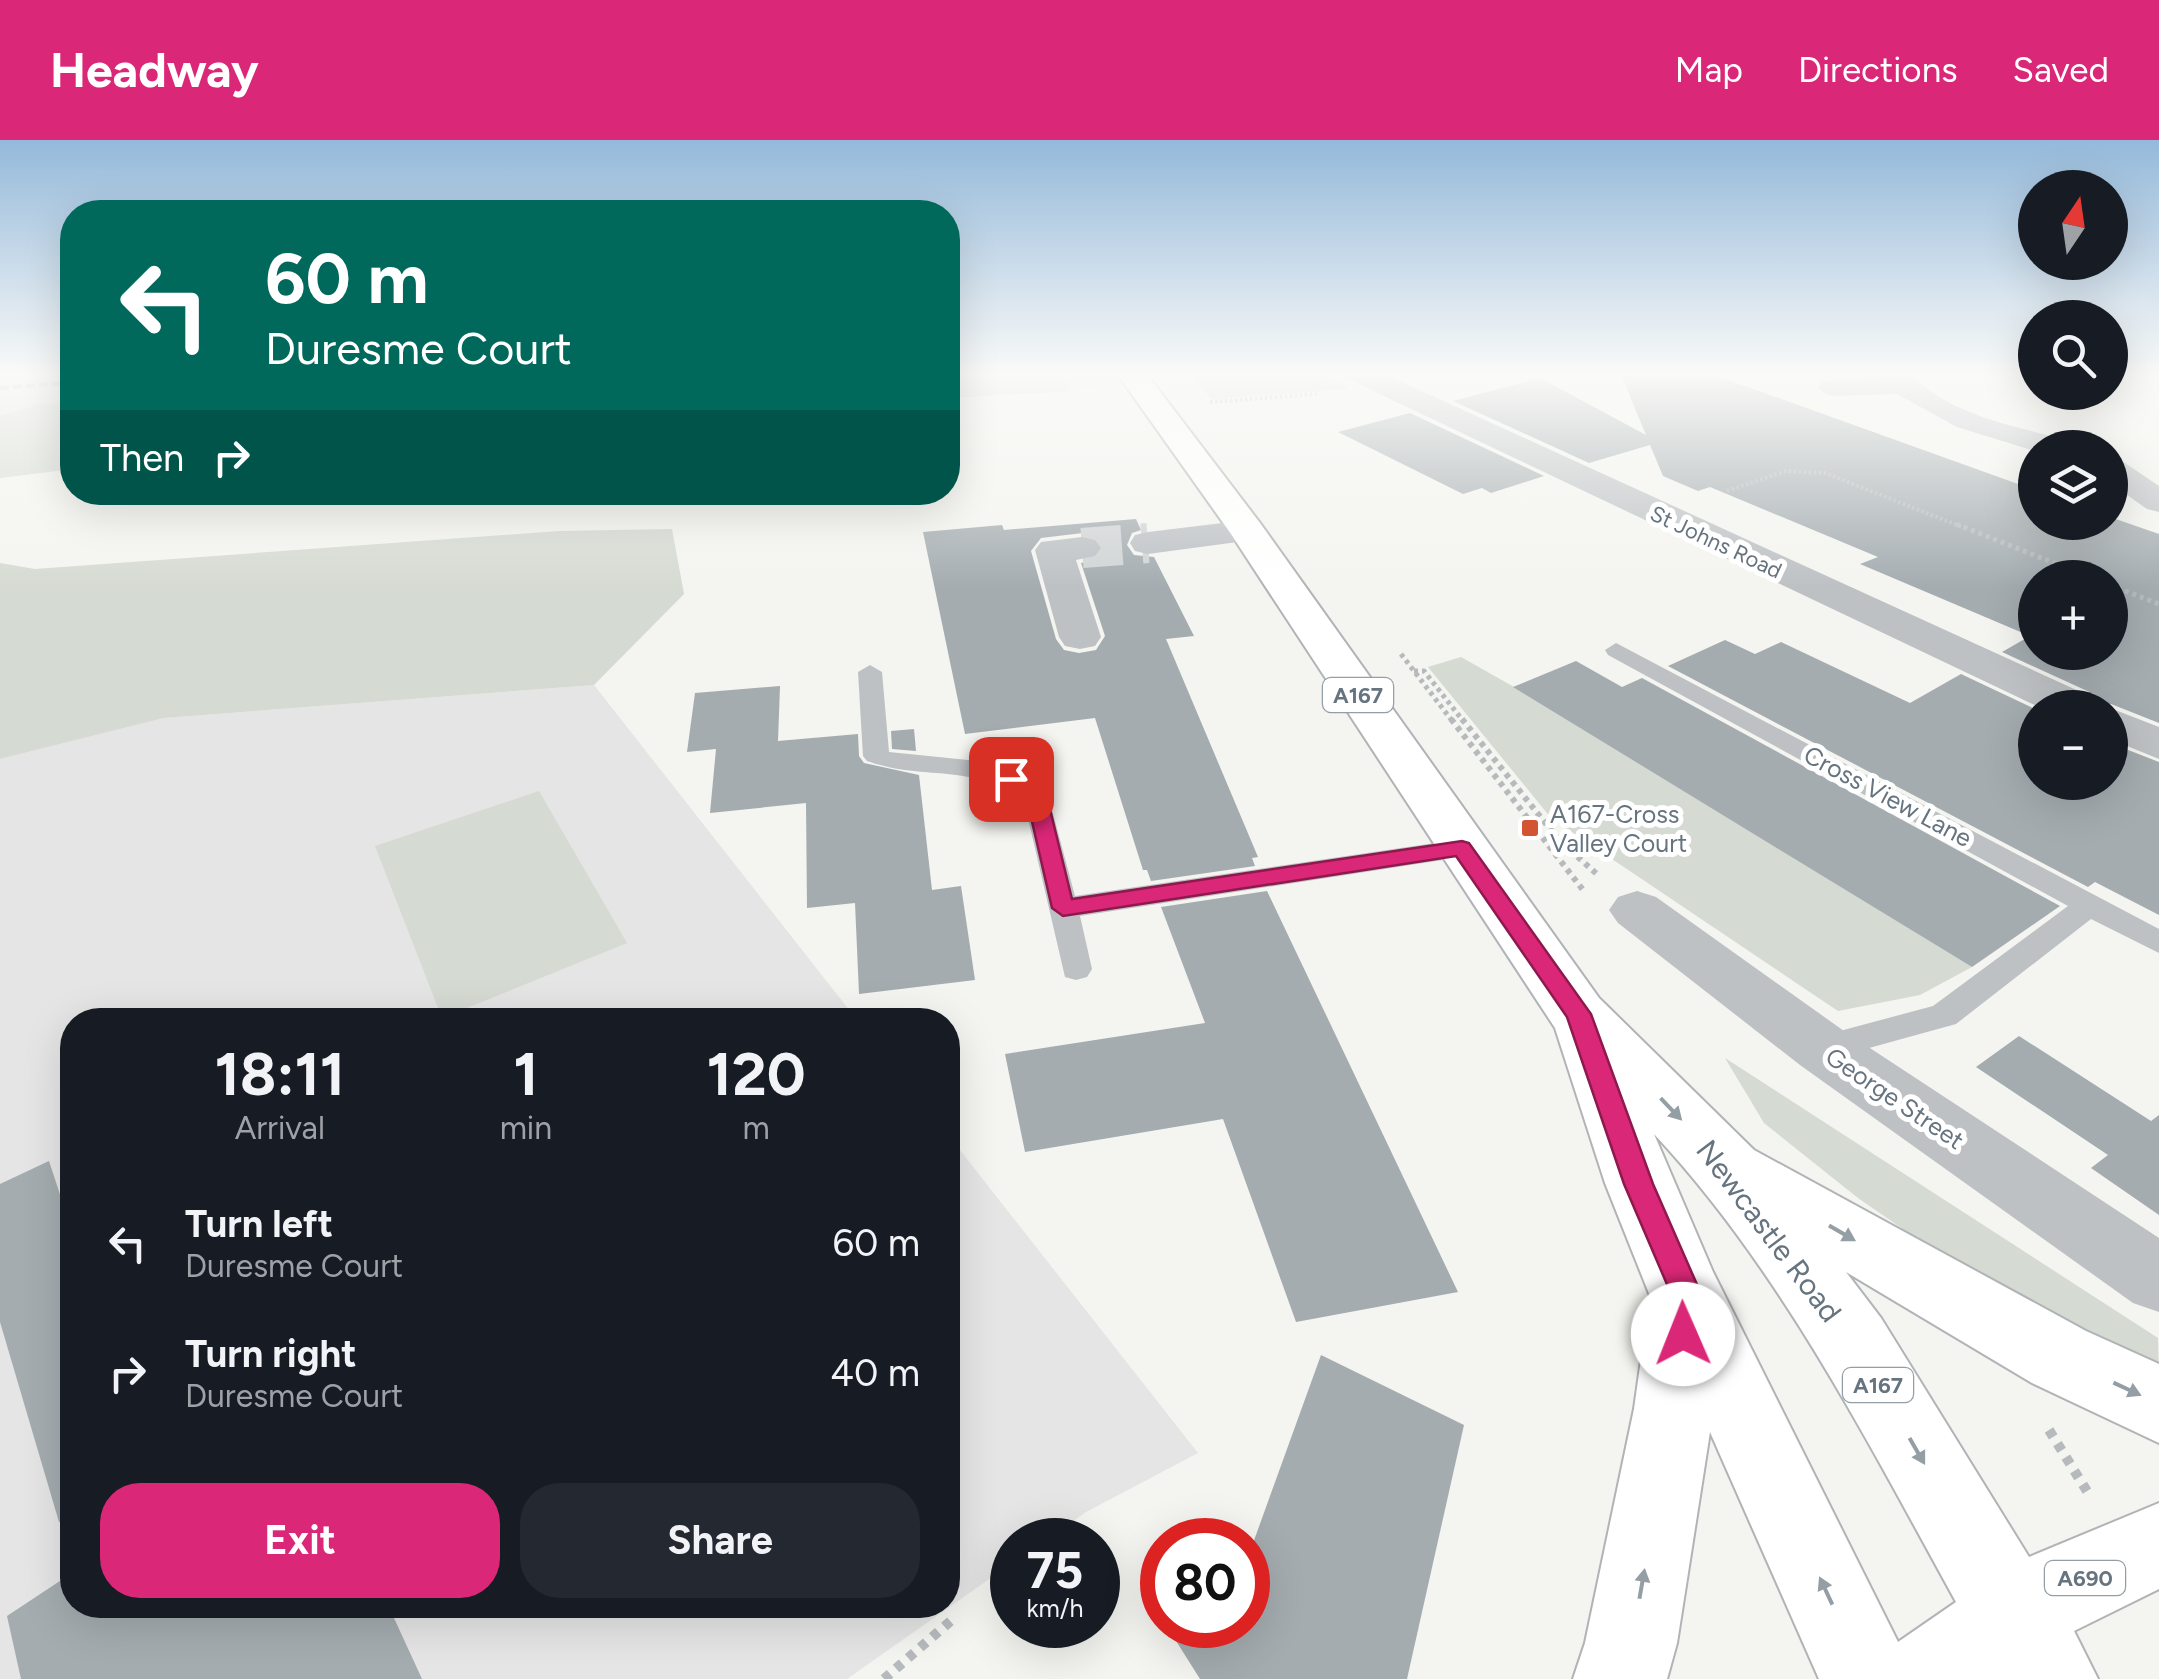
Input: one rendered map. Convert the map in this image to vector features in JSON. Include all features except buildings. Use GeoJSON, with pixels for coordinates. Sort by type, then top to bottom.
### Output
{"type":"FeatureCollection","features":[{"type":"Feature","properties":{"kind":"highway","name":"Newcastle Road"},"geometry":{"type":"LineString","coordinates":[[1182,444],[1578,1014],[1727,1166],[1854,1344],[2032,1647]]}},
{"type":"Feature","properties":{"kind":"highway","name":"Newcastle Road"},"geometry":{"type":"LineString","coordinates":[[1578,1014],[1638,1184],[1867,1679]]}},
{"type":"Feature","properties":{"kind":"highway"},"geometry":{"type":"LineString","coordinates":[[1727,1166],[2059,1357],[2159,1404]]}},
{"type":"Feature","properties":{"kind":"highway"},"geometry":{"type":"LineString","coordinates":[[1620,1679],[1631,1643],[1674,1408],[1687,1296]]}},
{"type":"Feature","properties":{"kind":"highway","name":"A690"},"geometry":{"type":"LineString","coordinates":[[1926,1679],[2032,1647],[2126,1556],[2159,1546]]}},
{"type":"Feature","properties":{"kind":"street","name":"St Johns Road"},"geometry":{"type":"LineString","coordinates":[[1507,444],[2039,690]]}},
{"type":"Feature","properties":{"kind":"street"},"geometry":{"type":"LineString","coordinates":[[2128,480],[2157,500]]}},
{"type":"Feature","properties":{"kind":"street"},"geometry":{"type":"LineString","coordinates":[[1148,543],[1246,531]]}},
{"type":"Feature","properties":{"kind":"street"},"geometry":{"type":"LineString","coordinates":[[1061,538],[1080,637]]}},
{"type":"Feature","properties":{"kind":"street"},"geometry":{"type":"LineString","coordinates":[[2128,730],[2159,744]]}},
{"type":"Feature","properties":{"kind":"street","name":"George Street"},"geometry":{"type":"LineString","coordinates":[[1637,910],[1822,1048],[2159,1278]]}},
{"type":"Feature","properties":{"kind":"lane","name":"Cross View Lane"},"geometry":{"type":"LineString","coordinates":[[1616,650],[2159,942]]}},
{"type":"Feature","properties":{"kind":"lane"},"geometry":{"type":"LineString","coordinates":[[870,672],[876,756],[898,765],[976,766],[1011,779],[1037,797],[1076,969]]}},
{"type":"Feature","properties":{"kind":"lane"},"geometry":{"type":"LineString","coordinates":[[1063,908],[1462,848]]}},
{"type":"Feature","properties":{"kind":"lane"},"geometry":{"type":"LineString","coordinates":[[1822,1048],[1944,1015],[2090,904]]}},
{"type":"Feature","properties":{"kind":"path"},"geometry":{"type":"LineString","coordinates":[[1657,515],[1786,471],[1805,469],[1825,473],[2046,560]]}},
{"type":"Feature","properties":{"kind":"path"},"geometry":{"type":"LineString","coordinates":[[2128,591],[2159,604]]}},
{"type":"Feature","properties":{"kind":"path"},"geometry":{"type":"LineString","coordinates":[[1414,671],[1424,671],[1559,840],[1637,910]]}},
{"type":"Feature","properties":{"kind":"path"},"geometry":{"type":"LineString","coordinates":[[884,1679],[953,1619]]}},
{"type":"Feature","properties":{"kind":"shaded area"},"geometry":{"type":"Polygon","coordinates":[[[0,444],[60,444],[60,470],[0,478],[0,444]]]}},
{"type":"Feature","properties":{"kind":"shaded area"},"geometry":{"type":"Polygon","coordinates":[[[672,529],[684,594],[594,685],[164,718],[0,759],[0,563],[35,569],[559,531],[672,529]]]}},
{"type":"Feature","properties":{"kind":"shaded area"},"geometry":{"type":"Polygon","coordinates":[[[1461,657],[1972,967],[1920,995],[1838,1011],[1551,818],[1428,667],[1461,657]]]}},
{"type":"Feature","properties":{"kind":"shaded area"},"geometry":{"type":"Polygon","coordinates":[[[594,685],[848,1008],[60,1008],[60,1618],[934,1618],[847,1679],[0,1679],[0,759],[164,718],[594,685]]]}},
{"type":"Feature","properties":{"kind":"shaded area"},"geometry":{"type":"Polygon","coordinates":[[[539,791],[627,943],[467,1008],[438,1008],[375,846],[539,791]]]}},
{"type":"Feature","properties":{"kind":"shaded area"},"geometry":{"type":"Polygon","coordinates":[[[1725,1058],[2158,1338],[2159,1384],[2023,1312],[1858,1198],[1764,1123],[1725,1058]]]}},
{"type":"Feature","properties":{"kind":"shaded area"},"geometry":{"type":"Polygon","coordinates":[[[960,1150],[1198,1453],[1077,1518],[990,1518],[990,1578],[960,1600],[960,1150]]]}},
{"type":"Feature","properties":{"kind":"tunnel"},"geometry":{"type":"LineString","coordinates":[[1082,548],[1148,543]]}},
{"type":"Feature","properties":{"kind":"place","name":"A167-Cross Valley Court"},"geometry":{"type":"Point","coordinates":[1530,828]}},
{"type":"Feature","properties":{"kind":"route"},"geometry":{"type":"LineString","coordinates":[[1011,779],[1037,797],[1063,908],[1462,848],[1578,1014],[1638,1184],[1687,1296],[1683,1334]]}}]}
